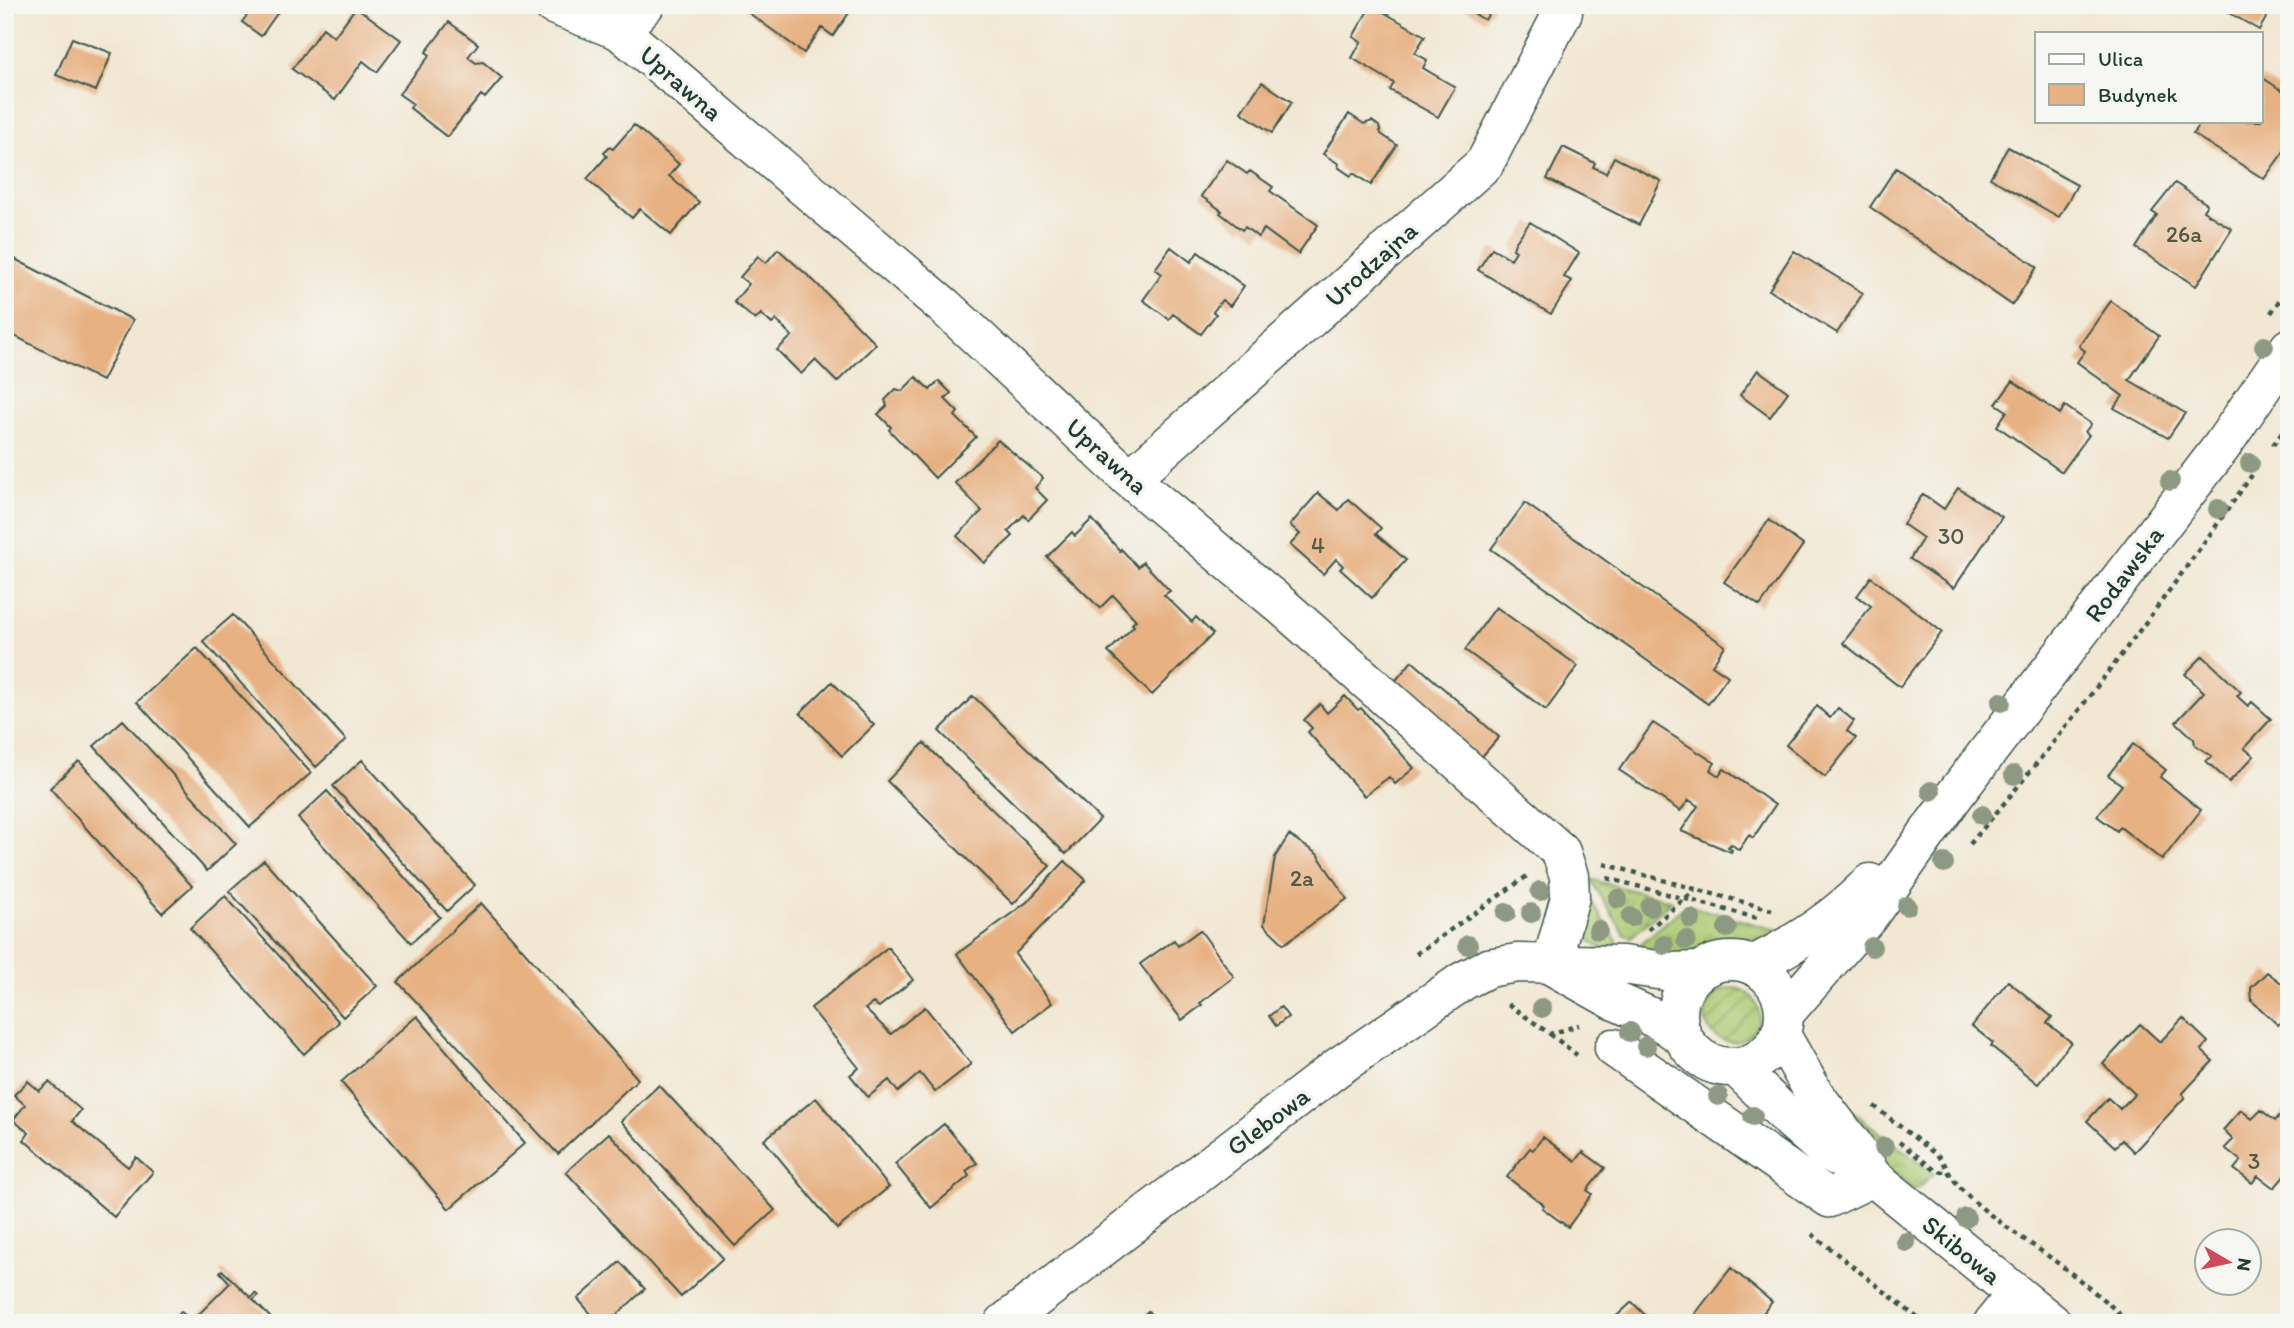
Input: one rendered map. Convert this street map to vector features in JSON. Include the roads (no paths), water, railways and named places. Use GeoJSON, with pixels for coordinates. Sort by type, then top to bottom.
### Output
{"type":"FeatureCollection","features":[{"type":"Feature","properties":{"kind":"street","name":"Uprawna"},"geometry":{"type":"LineString","coordinates":[[553,5],[633,18],[1130,479],[1283,607],[1561,852],[1569,876],[1570,897],[1550,965]]}},
{"type":"Feature","properties":{"kind":"street","name":"Urodzajna"},"geometry":{"type":"LineString","coordinates":[[1130,479],[1485,163],[1563,12]]}},
{"type":"Feature","properties":{"kind":"street","name":"Rodawska"},"geometry":{"type":"LineString","coordinates":[[1782,1024],[1868,917],[1954,796],[2214,457],[2289,348]]}},
{"type":"Feature","properties":{"kind":"street","name":"Rodawska"},"geometry":{"type":"LineString","coordinates":[[1753,965],[1782,951],[1851,903],[1954,796]]}},
{"type":"Feature","properties":{"kind":"street"},"geometry":{"type":"LineString","coordinates":[[1734,961],[1753,965],[1765,973],[1782,999],[1782,1024],[1773,1046],[1751,1063],[1737,1067],[1704,1061],[1691,1050],[1682,1036],[1677,1019],[1679,1000],[1686,984],[1699,971],[1716,962],[1734,961]]}},
{"type":"Feature","properties":{"kind":"street","name":"Glebowa"},"geometry":{"type":"LineString","coordinates":[[1004,1323],[1338,1068],[1463,981],[1488,968],[1533,963],[1623,965],[1671,972],[1699,971]]}},
{"type":"Feature","properties":{"kind":"street","name":"Glebowa"},"geometry":{"type":"LineString","coordinates":[[1550,965],[1613,1000],[1660,1021],[1682,1036]]}},
{"type":"Feature","properties":{"kind":"street","name":"Skibowa"},"geometry":{"type":"LineString","coordinates":[[1782,1024],[1815,1095],[1853,1145],[1872,1177],[2005,1309],[2052,1323]]}},
{"type":"Feature","properties":{"kind":"street"},"geometry":{"type":"LineString","coordinates":[[1614,1048],[1829,1198],[1872,1177]]}},
{"type":"Feature","properties":{"kind":"street","name":"Skibowa"},"geometry":{"type":"LineString","coordinates":[[1737,1067],[1825,1150],[1872,1177]]}}]}
